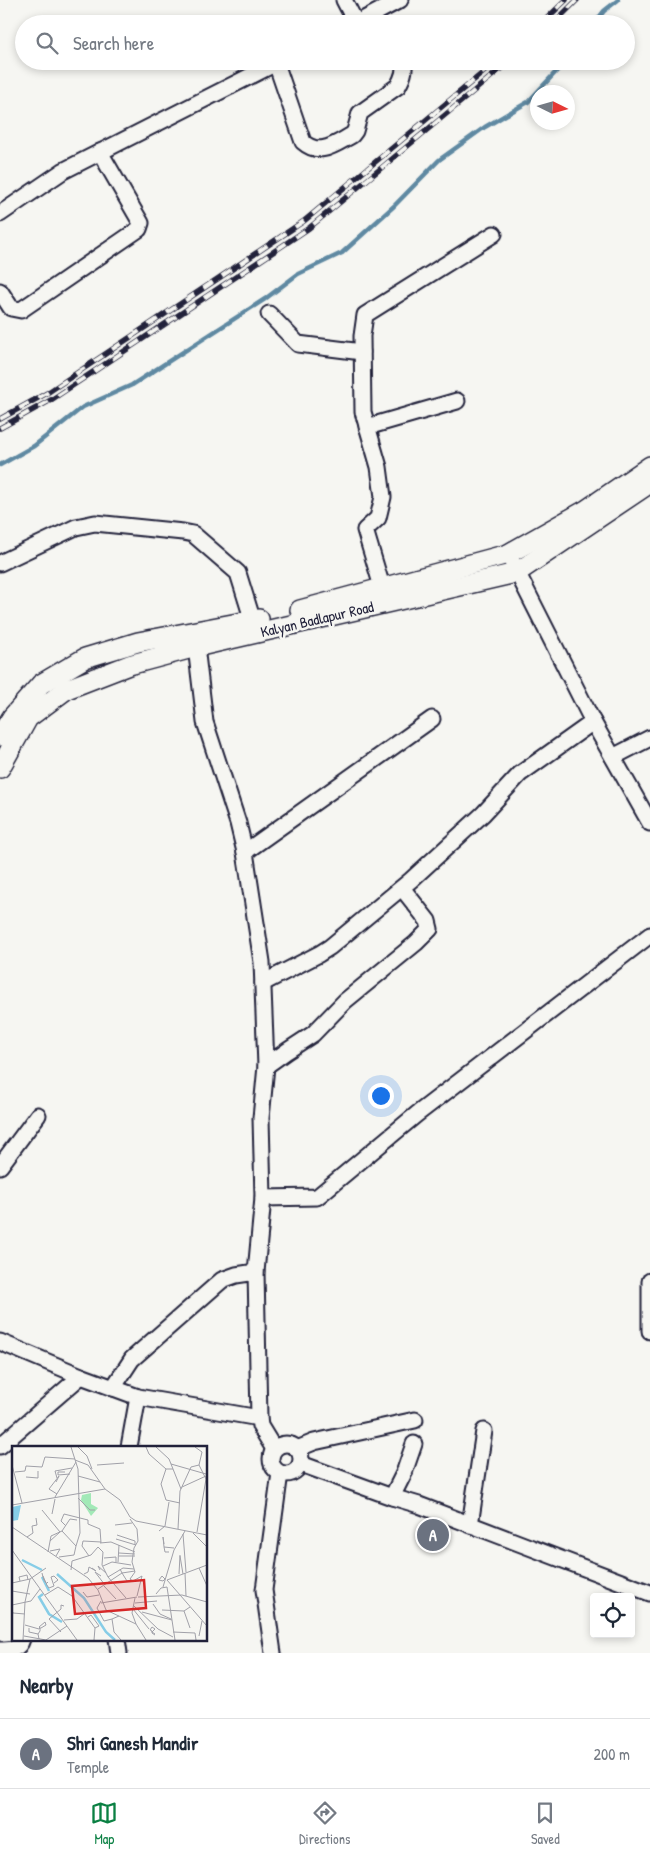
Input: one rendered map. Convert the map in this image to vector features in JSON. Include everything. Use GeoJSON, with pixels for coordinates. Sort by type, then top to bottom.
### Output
{"type":"FeatureCollection","features":[{"type":"Feature","properties":{"kind":"main road"},"geometry":{"type":"LineString","coordinates":[[0,736],[12,717],[41,684],[85,658],[138,642],[195,639],[384,596],[508,554],[586,510],[650,466]]}},
{"type":"Feature","properties":{"kind":"main road","name":"Kalyan Badlapur Road"},"geometry":{"type":"LineString","coordinates":[[384,596],[516,573],[650,483]]}},
{"type":"Feature","properties":{"kind":"main road"},"geometry":{"type":"LineString","coordinates":[[0,768],[28,718],[67,689],[195,639]]}},
{"type":"Feature","properties":{"kind":"street"},"geometry":{"type":"LineString","coordinates":[[344,0],[352,15]]}},
{"type":"Feature","properties":{"kind":"street"},"geometry":{"type":"LineString","coordinates":[[383,15],[395,1]]}},
{"type":"Feature","properties":{"kind":"street"},"geometry":{"type":"LineString","coordinates":[[0,214],[63,170],[262,70]]}},
{"type":"Feature","properties":{"kind":"street"},"geometry":{"type":"LineString","coordinates":[[280,70],[303,142],[308,147],[322,150],[352,135],[360,113],[398,86],[402,80],[403,70]]}},
{"type":"Feature","properties":{"kind":"street"},"geometry":{"type":"LineString","coordinates":[[0,291],[11,308],[21,310],[139,229],[141,223],[100,152]]}},
{"type":"Feature","properties":{"kind":"street"},"geometry":{"type":"LineString","coordinates":[[384,596],[365,530],[378,518],[383,497],[379,467],[363,412],[362,336],[364,315],[494,234]]}},
{"type":"Feature","properties":{"kind":"street"},"geometry":{"type":"LineString","coordinates":[[269,314],[298,344],[362,352]]}},
{"type":"Feature","properties":{"kind":"street"},"geometry":{"type":"LineString","coordinates":[[367,427],[457,401]]}},
{"type":"Feature","properties":{"kind":"street"},"geometry":{"type":"LineString","coordinates":[[0,563],[76,527],[95,524],[193,534],[238,573],[255,626]]}},
{"type":"Feature","properties":{"kind":"street"},"geometry":{"type":"LineString","coordinates":[[508,554],[593,722],[650,823]]}},
{"type":"Feature","properties":{"kind":"street"},"geometry":{"type":"LineString","coordinates":[[195,639],[205,722],[238,823],[245,852],[263,983],[266,1066],[261,1118],[263,1198],[256,1272],[259,1418],[260,1426],[274,1449]]}},
{"type":"Feature","properties":{"kind":"street"},"geometry":{"type":"LineString","coordinates":[[245,852],[432,720]]}},
{"type":"Feature","properties":{"kind":"street"},"geometry":{"type":"LineString","coordinates":[[263,983],[319,954],[402,888],[483,814],[520,774],[593,722]]}},
{"type":"Feature","properties":{"kind":"street"},"geometry":{"type":"LineString","coordinates":[[613,757],[650,738]]}},
{"type":"Feature","properties":{"kind":"street"},"geometry":{"type":"LineString","coordinates":[[266,1066],[313,1034],[344,1001],[416,943],[430,929],[428,921],[402,888]]}},
{"type":"Feature","properties":{"kind":"street"},"geometry":{"type":"LineString","coordinates":[[263,1198],[317,1197],[417,1114],[650,935]]}},
{"type":"Feature","properties":{"kind":"street"},"geometry":{"type":"LineString","coordinates":[[0,1166],[38,1115]]}},
{"type":"Feature","properties":{"kind":"street"},"geometry":{"type":"LineString","coordinates":[[113,1388],[132,1358],[222,1280],[236,1275],[256,1272]]}},
{"type":"Feature","properties":{"kind":"street"},"geometry":{"type":"LineString","coordinates":[[650,1281],[650,1331]]}},
{"type":"Feature","properties":{"kind":"street"},"geometry":{"type":"LineString","coordinates":[[0,1342],[81,1376],[138,1397],[259,1418]]}},
{"type":"Feature","properties":{"kind":"street"},"geometry":{"type":"LineString","coordinates":[[0,1446],[81,1376]]}},
{"type":"Feature","properties":{"kind":"street"},"geometry":{"type":"LineString","coordinates":[[129,1446],[138,1397]]}},
{"type":"Feature","properties":{"kind":"street"},"geometry":{"type":"LineString","coordinates":[[415,1420],[314,1442],[299,1456],[292,1473],[280,1473],[274,1469],[271,1463],[274,1449],[279,1445],[292,1445],[299,1456],[392,1497],[419,1505],[650,1593]]}},
{"type":"Feature","properties":{"kind":"street"},"geometry":{"type":"LineString","coordinates":[[470,1525],[484,1431]]}},
{"type":"Feature","properties":{"kind":"street"},"geometry":{"type":"LineString","coordinates":[[392,1497],[414,1444]]}},
{"type":"Feature","properties":{"kind":"street"},"geometry":{"type":"LineString","coordinates":[[272,1653],[264,1590],[280,1473]]}},
{"type":"Feature","properties":{"kind":"street"},"geometry":{"type":"LineString","coordinates":[[0,1650],[16,1648],[20,1646],[22,1640]]}},
{"type":"Feature","properties":{"kind":"street"},"geometry":{"type":"LineString","coordinates":[[117,1640],[119,1653]]}},
{"type":"Feature","properties":{"kind":"waterway"},"geometry":{"type":"LineString","coordinates":[[601,15],[618,0]]}},
{"type":"Feature","properties":{"kind":"waterway"},"geometry":{"type":"LineString","coordinates":[[0,465],[34,446],[83,407],[132,385],[265,299],[298,274],[342,253],[394,206],[439,160],[485,127],[528,102],[558,70]]}},
{"type":"Feature","properties":{"kind":"railway"},"geometry":{"type":"LineString","coordinates":[[550,15],[566,0]]}},
{"type":"Feature","properties":{"kind":"railway"},"geometry":{"type":"LineString","coordinates":[[562,15],[577,0]]}},
{"type":"Feature","properties":{"kind":"railway"},"geometry":{"type":"LineString","coordinates":[[0,419],[47,393],[304,221],[486,70]]}},
{"type":"Feature","properties":{"kind":"railway"},"geometry":{"type":"LineString","coordinates":[[0,428],[51,400],[309,228],[499,70]]}},
{"type":"Feature","properties":{"kind":"place","name":"Shri Ganesh Mandir"},"geometry":{"type":"Point","coordinates":[433,1535]}}]}
